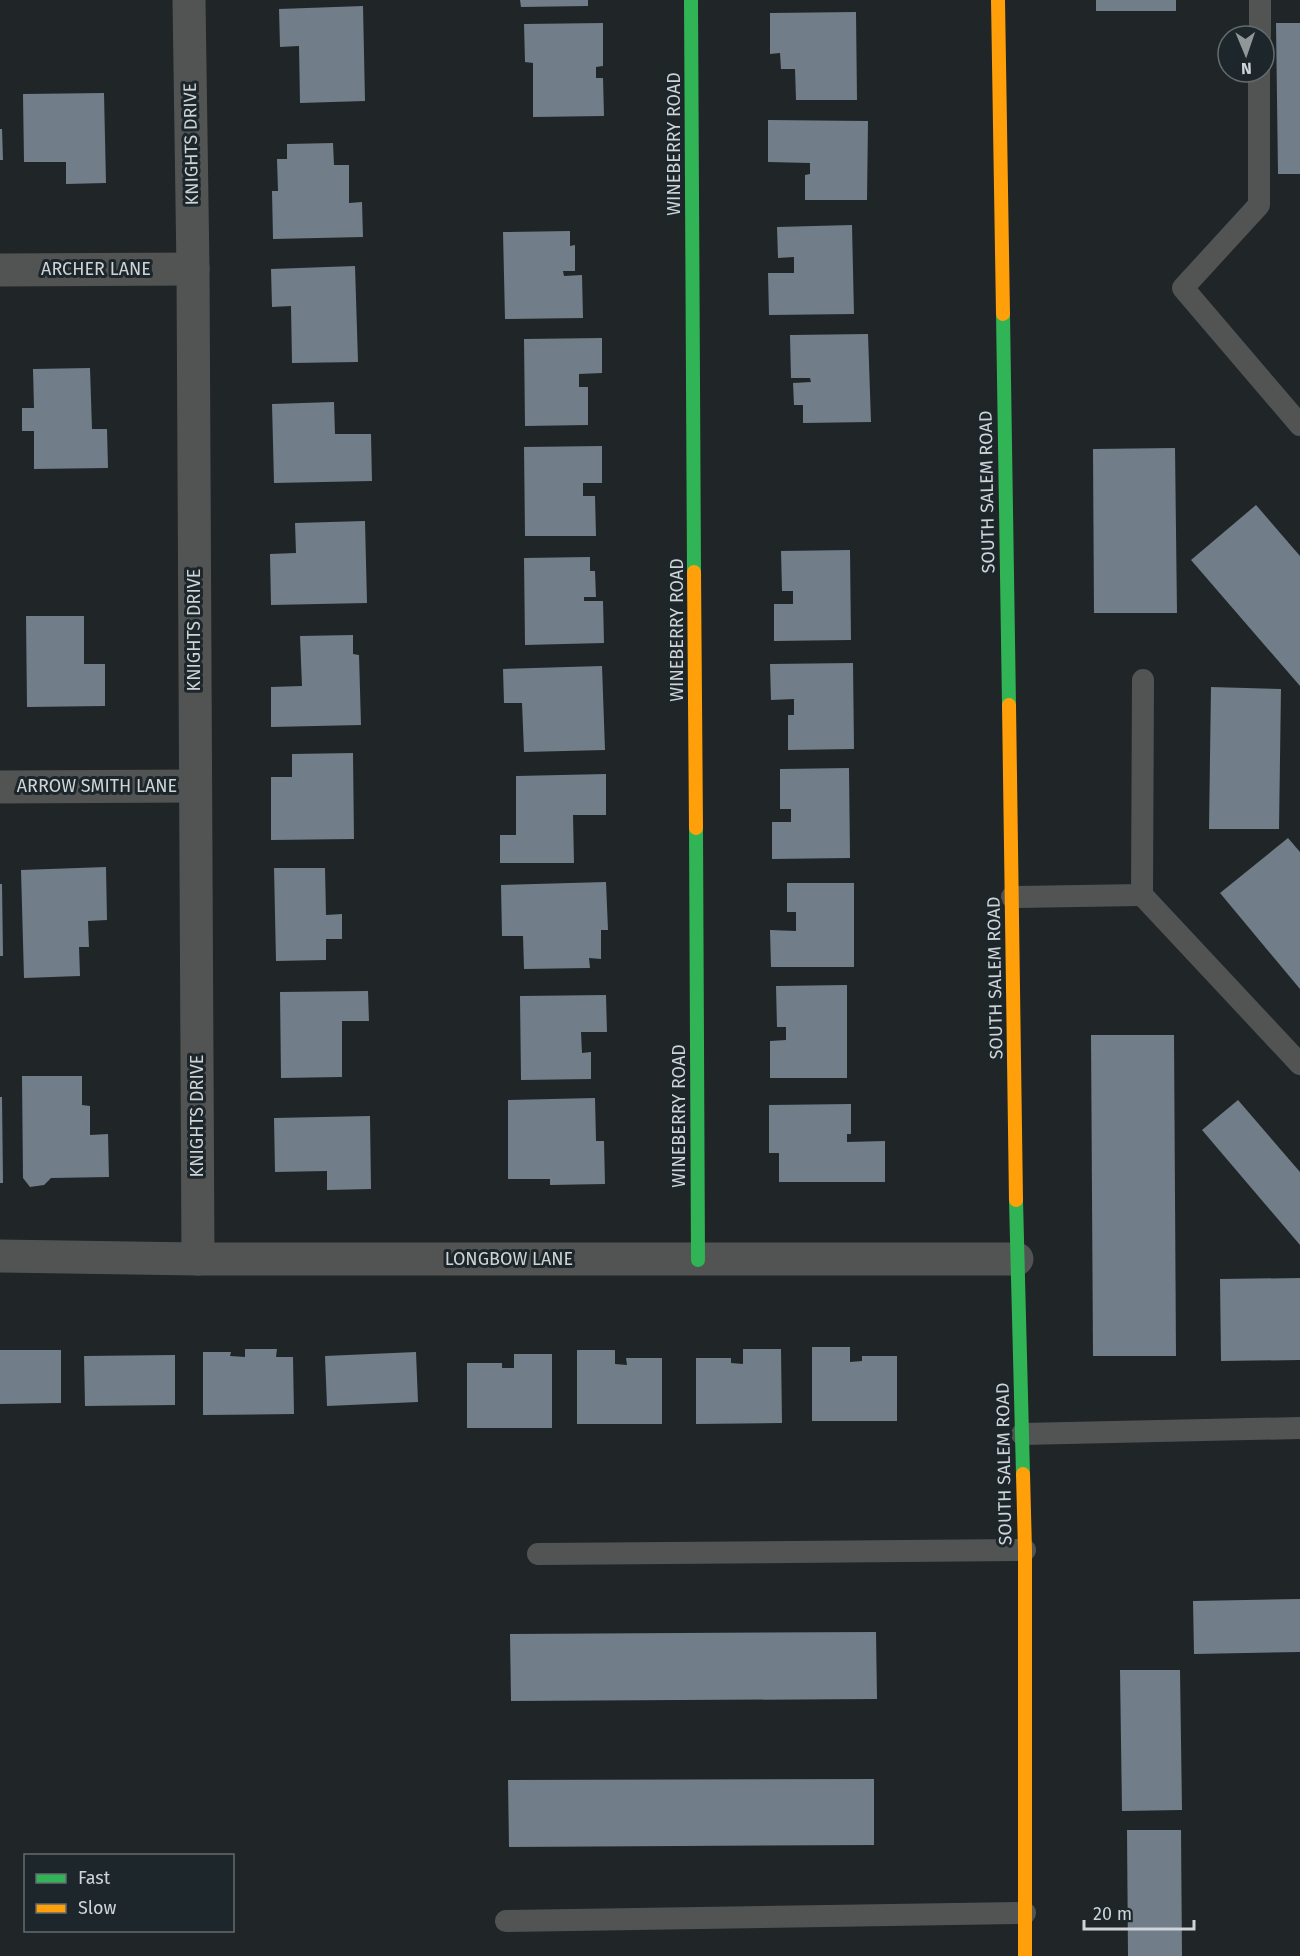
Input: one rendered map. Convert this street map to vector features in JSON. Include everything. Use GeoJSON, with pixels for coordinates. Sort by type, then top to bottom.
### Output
{"type":"FeatureCollection","features":[{"type":"Feature","properties":{"kind":"street","name":"KNIGHTS DRIVE"},"geometry":{"type":"LineString","coordinates":[[189,0],[193,268],[198,1259]]}},
{"type":"Feature","properties":{"kind":"street","name":"WINEBERRY ROAD"},"geometry":{"type":"LineString","coordinates":[[691,0],[698,1260]]}},
{"type":"Feature","properties":{"kind":"street","name":"SOUTH SALEM ROAD"},"geometry":{"type":"LineString","coordinates":[[998,0],[1017,1259],[1025,1550],[1025,1956]]}},
{"type":"Feature","properties":{"kind":"street","name":"ARCHER LANE"},"geometry":{"type":"LineString","coordinates":[[0,270],[193,268]]}},
{"type":"Feature","properties":{"kind":"street","name":"ARROW SMITH LANE"},"geometry":{"type":"LineString","coordinates":[[0,787],[195,786]]}},
{"type":"Feature","properties":{"kind":"street","name":"LONGBOW LANE"},"geometry":{"type":"LineString","coordinates":[[0,1256],[198,1259],[1017,1259]]}},
{"type":"Feature","properties":{"kind":"lane"},"geometry":{"type":"LineString","coordinates":[[1260,0],[1260,24]]}},
{"type":"Feature","properties":{"kind":"lane"},"geometry":{"type":"LineString","coordinates":[[1259,84],[1259,205],[1183,288],[1300,424]]}},
{"type":"Feature","properties":{"kind":"lane"},"geometry":{"type":"LineString","coordinates":[[1143,680],[1142,895],[1300,1064]]}},
{"type":"Feature","properties":{"kind":"lane"},"geometry":{"type":"LineString","coordinates":[[1011,897],[1142,895]]}},
{"type":"Feature","properties":{"kind":"lane"},"geometry":{"type":"LineString","coordinates":[[1022,1434],[1300,1428]]}},
{"type":"Feature","properties":{"kind":"lane"},"geometry":{"type":"LineString","coordinates":[[538,1554],[1025,1550]]}},
{"type":"Feature","properties":{"kind":"lane"},"geometry":{"type":"LineString","coordinates":[[506,1921],[1025,1913]]}},
{"type":"Feature","properties":{"kind":"building"},"geometry":{"type":"Polygon","coordinates":[[[520,0],[588,0],[588,6],[521,7],[520,0]]]}},
{"type":"Feature","properties":{"kind":"building"},"geometry":{"type":"Polygon","coordinates":[[[1096,0],[1176,0],[1176,11],[1096,11],[1096,0]]]}},
{"type":"Feature","properties":{"kind":"building"},"geometry":{"type":"Polygon","coordinates":[[[363,6],[365,101],[300,103],[299,46],[280,47],[279,9],[363,6]]]}},
{"type":"Feature","properties":{"kind":"building"},"geometry":{"type":"Polygon","coordinates":[[[856,12],[857,100],[796,100],[795,69],[781,69],[780,53],[770,54],[770,13],[856,12]]]}},
{"type":"Feature","properties":{"kind":"building"},"geometry":{"type":"Polygon","coordinates":[[[603,23],[603,66],[596,67],[596,78],[603,78],[604,116],[533,117],[533,63],[525,62],[524,24],[603,23]]]}},
{"type":"Feature","properties":{"kind":"building"},"geometry":{"type":"Polygon","coordinates":[[[1276,23],[1300,23],[1300,174],[1278,174],[1276,23]]]}},
{"type":"Feature","properties":{"kind":"building"},"geometry":{"type":"Polygon","coordinates":[[[104,93],[106,183],[66,184],[66,162],[24,162],[23,94],[104,93]]]}},
{"type":"Feature","properties":{"kind":"building"},"geometry":{"type":"Polygon","coordinates":[[[768,120],[868,121],[867,200],[805,200],[805,175],[810,174],[810,163],[768,162],[768,120]]]}},
{"type":"Feature","properties":{"kind":"building"},"geometry":{"type":"Polygon","coordinates":[[[0,129],[2,129],[3,160],[0,160],[0,129]]]}},
{"type":"Feature","properties":{"kind":"building"},"geometry":{"type":"Polygon","coordinates":[[[333,143],[334,165],[349,165],[349,203],[362,202],[363,237],[273,239],[272,191],[278,191],[277,159],[287,159],[287,144],[333,143]]]}},
{"type":"Feature","properties":{"kind":"building"},"geometry":{"type":"Polygon","coordinates":[[[852,225],[854,314],[769,315],[768,273],[794,273],[794,257],[778,258],[777,227],[852,225]]]}},
{"type":"Feature","properties":{"kind":"building"},"geometry":{"type":"Polygon","coordinates":[[[570,231],[570,246],[575,245],[575,271],[563,271],[564,276],[582,275],[583,318],[505,319],[503,232],[570,231]]]}},
{"type":"Feature","properties":{"kind":"building"},"geometry":{"type":"Polygon","coordinates":[[[355,266],[358,362],[292,363],[291,306],[272,307],[271,269],[355,266]]]}},
{"type":"Feature","properties":{"kind":"building"},"geometry":{"type":"Polygon","coordinates":[[[868,334],[871,422],[803,423],[803,405],[794,405],[793,383],[811,382],[810,378],[791,378],[790,335],[868,334]]]}},
{"type":"Feature","properties":{"kind":"building"},"geometry":{"type":"Polygon","coordinates":[[[602,338],[602,373],[579,374],[579,387],[588,387],[588,425],[525,426],[524,339],[602,338]]]}},
{"type":"Feature","properties":{"kind":"building"},"geometry":{"type":"Polygon","coordinates":[[[90,368],[92,429],[107,429],[108,468],[34,469],[34,431],[22,431],[22,408],[34,408],[33,369],[90,368]]]}},
{"type":"Feature","properties":{"kind":"building"},"geometry":{"type":"Polygon","coordinates":[[[334,402],[335,434],[371,434],[372,481],[274,483],[272,404],[334,402]]]}},
{"type":"Feature","properties":{"kind":"building"},"geometry":{"type":"Polygon","coordinates":[[[602,446],[602,483],[583,483],[583,496],[595,496],[596,536],[525,536],[524,447],[602,446]]]}},
{"type":"Feature","properties":{"kind":"building"},"geometry":{"type":"Polygon","coordinates":[[[1175,448],[1177,613],[1094,613],[1093,449],[1175,448]]]}},
{"type":"Feature","properties":{"kind":"building"},"geometry":{"type":"Polygon","coordinates":[[[1256,505],[1300,556],[1300,686],[1191,560],[1256,505]]]}},
{"type":"Feature","properties":{"kind":"building"},"geometry":{"type":"Polygon","coordinates":[[[365,521],[367,603],[271,605],[270,554],[296,553],[295,523],[365,521]]]}},
{"type":"Feature","properties":{"kind":"building"},"geometry":{"type":"Polygon","coordinates":[[[850,550],[851,640],[774,641],[774,604],[793,604],[793,591],[782,591],[781,551],[850,550]]]}},
{"type":"Feature","properties":{"kind":"building"},"geometry":{"type":"Polygon","coordinates":[[[590,557],[590,571],[595,571],[596,597],[584,597],[584,601],[603,601],[604,643],[525,645],[524,558],[590,557]]]}},
{"type":"Feature","properties":{"kind":"building"},"geometry":{"type":"Polygon","coordinates":[[[26,616],[84,616],[84,664],[105,664],[105,706],[27,707],[26,616]]]}},
{"type":"Feature","properties":{"kind":"building"},"geometry":{"type":"Polygon","coordinates":[[[353,635],[353,654],[359,655],[361,725],[271,727],[271,687],[302,686],[300,636],[353,635]]]}},
{"type":"Feature","properties":{"kind":"building"},"geometry":{"type":"Polygon","coordinates":[[[853,663],[854,749],[788,750],[788,715],[794,715],[794,699],[771,700],[770,664],[853,663]]]}},
{"type":"Feature","properties":{"kind":"building"},"geometry":{"type":"Polygon","coordinates":[[[602,666],[605,750],[524,752],[522,703],[504,703],[503,669],[602,666]]]}},
{"type":"Feature","properties":{"kind":"building"},"geometry":{"type":"Polygon","coordinates":[[[1211,687],[1281,689],[1279,829],[1209,829],[1211,687]]]}},
{"type":"Feature","properties":{"kind":"building"},"geometry":{"type":"Polygon","coordinates":[[[353,753],[354,839],[271,840],[271,777],[292,777],[292,754],[353,753]]]}},
{"type":"Feature","properties":{"kind":"building"},"geometry":{"type":"Polygon","coordinates":[[[849,768],[850,858],[772,859],[772,822],[791,822],[791,809],[780,809],[780,769],[849,768]]]}},
{"type":"Feature","properties":{"kind":"building"},"geometry":{"type":"Polygon","coordinates":[[[606,774],[606,815],[573,815],[574,863],[500,863],[500,835],[516,835],[516,776],[606,774]]]}},
{"type":"Feature","properties":{"kind":"building"},"geometry":{"type":"Polygon","coordinates":[[[1288,838],[1300,852],[1300,989],[1220,893],[1288,838]]]}},
{"type":"Feature","properties":{"kind":"building"},"geometry":{"type":"Polygon","coordinates":[[[106,867],[107,920],[88,921],[89,947],[79,947],[80,976],[24,978],[21,870],[106,867]]]}},
{"type":"Feature","properties":{"kind":"building"},"geometry":{"type":"Polygon","coordinates":[[[274,868],[325,868],[326,915],[342,914],[342,939],[326,939],[326,960],[276,961],[274,868]]]}},
{"type":"Feature","properties":{"kind":"building"},"geometry":{"type":"Polygon","coordinates":[[[606,882],[608,930],[601,930],[601,959],[589,958],[590,968],[524,969],[523,936],[502,936],[501,885],[606,882]]]}},
{"type":"Feature","properties":{"kind":"building"},"geometry":{"type":"Polygon","coordinates":[[[787,883],[854,883],[854,967],[771,967],[770,930],[796,931],[796,912],[787,912],[787,883]]]}},
{"type":"Feature","properties":{"kind":"building"},"geometry":{"type":"Polygon","coordinates":[[[0,884],[2,884],[3,956],[0,956],[0,884]]]}},
{"type":"Feature","properties":{"kind":"building"},"geometry":{"type":"Polygon","coordinates":[[[847,985],[847,1078],[770,1078],[770,1041],[786,1040],[786,1027],[777,1027],[776,986],[847,985]]]}},
{"type":"Feature","properties":{"kind":"building"},"geometry":{"type":"Polygon","coordinates":[[[368,991],[369,1021],[342,1021],[342,1077],[281,1078],[280,992],[368,991]]]}},
{"type":"Feature","properties":{"kind":"building"},"geometry":{"type":"Polygon","coordinates":[[[606,995],[607,1032],[581,1032],[582,1053],[591,1052],[591,1079],[521,1080],[520,996],[606,995]]]}},
{"type":"Feature","properties":{"kind":"building"},"geometry":{"type":"Polygon","coordinates":[[[1091,1035],[1174,1035],[1176,1356],[1093,1356],[1091,1035]]]}},
{"type":"Feature","properties":{"kind":"building"},"geometry":{"type":"Polygon","coordinates":[[[22,1076],[82,1076],[82,1105],[90,1106],[90,1135],[108,1134],[109,1177],[51,1178],[44,1185],[30,1187],[23,1178],[22,1076]]]}},
{"type":"Feature","properties":{"kind":"building"},"geometry":{"type":"Polygon","coordinates":[[[0,1097],[2,1097],[3,1183],[0,1183],[0,1097]]]}},
{"type":"Feature","properties":{"kind":"building"},"geometry":{"type":"Polygon","coordinates":[[[595,1098],[596,1141],[604,1141],[605,1184],[550,1185],[550,1179],[508,1179],[508,1100],[595,1098]]]}},
{"type":"Feature","properties":{"kind":"building"},"geometry":{"type":"Polygon","coordinates":[[[1238,1100],[1300,1172],[1300,1245],[1202,1130],[1238,1100]]]}},
{"type":"Feature","properties":{"kind":"building"},"geometry":{"type":"Polygon","coordinates":[[[851,1104],[851,1134],[847,1134],[847,1142],[885,1141],[885,1182],[779,1182],[779,1153],[769,1153],[769,1105],[851,1104]]]}},
{"type":"Feature","properties":{"kind":"building"},"geometry":{"type":"Polygon","coordinates":[[[370,1116],[371,1189],[327,1190],[327,1171],[275,1172],[274,1118],[370,1116]]]}},
{"type":"Feature","properties":{"kind":"building"},"geometry":{"type":"Polygon","coordinates":[[[1300,1278],[1300,1360],[1221,1361],[1220,1279],[1300,1278]]]}},
{"type":"Feature","properties":{"kind":"building"},"geometry":{"type":"Polygon","coordinates":[[[812,1347],[850,1347],[850,1362],[862,1361],[862,1356],[897,1356],[897,1421],[812,1421],[812,1347]]]}},
{"type":"Feature","properties":{"kind":"building"},"geometry":{"type":"Polygon","coordinates":[[[245,1349],[277,1349],[276,1357],[293,1357],[294,1414],[203,1415],[203,1352],[231,1352],[230,1356],[245,1357],[245,1349]]]}},
{"type":"Feature","properties":{"kind":"building"},"geometry":{"type":"Polygon","coordinates":[[[743,1349],[781,1349],[782,1423],[696,1424],[696,1358],[731,1358],[731,1363],[743,1364],[743,1349]]]}},
{"type":"Feature","properties":{"kind":"building"},"geometry":{"type":"Polygon","coordinates":[[[0,1350],[61,1350],[61,1403],[0,1404],[0,1350]]]}},
{"type":"Feature","properties":{"kind":"building"},"geometry":{"type":"Polygon","coordinates":[[[577,1350],[615,1350],[615,1364],[627,1365],[626,1358],[662,1358],[662,1424],[577,1424],[577,1350]]]}},
{"type":"Feature","properties":{"kind":"building"},"geometry":{"type":"Polygon","coordinates":[[[416,1352],[418,1402],[327,1406],[325,1356],[416,1352]]]}},
{"type":"Feature","properties":{"kind":"building"},"geometry":{"type":"Polygon","coordinates":[[[514,1354],[552,1354],[552,1428],[467,1428],[467,1363],[502,1363],[502,1368],[514,1368],[514,1354]]]}},
{"type":"Feature","properties":{"kind":"building"},"geometry":{"type":"Polygon","coordinates":[[[175,1355],[175,1405],[85,1406],[84,1356],[175,1355]]]}},
{"type":"Feature","properties":{"kind":"building"},"geometry":{"type":"Polygon","coordinates":[[[1300,1599],[1300,1652],[1194,1654],[1193,1601],[1300,1599]]]}},
{"type":"Feature","properties":{"kind":"building"},"geometry":{"type":"Polygon","coordinates":[[[876,1632],[877,1699],[511,1701],[510,1634],[876,1632]]]}},
{"type":"Feature","properties":{"kind":"building"},"geometry":{"type":"Polygon","coordinates":[[[1120,1670],[1180,1670],[1182,1810],[1122,1811],[1120,1670]]]}},
{"type":"Feature","properties":{"kind":"building"},"geometry":{"type":"Polygon","coordinates":[[[874,1779],[874,1845],[509,1847],[508,1780],[874,1779]]]}},
{"type":"Feature","properties":{"kind":"building"},"geometry":{"type":"Polygon","coordinates":[[[1127,1830],[1181,1830],[1182,1956],[1128,1956],[1127,1830]]]}},
{"type":"Feature","properties":{"kind":"traffic: fast"},"geometry":{"type":"LineString","coordinates":[[691,0],[694,572]]}},
{"type":"Feature","properties":{"kind":"traffic: fast"},"geometry":{"type":"LineString","coordinates":[[1003,314],[1009,705]]}},
{"type":"Feature","properties":{"kind":"traffic: fast"},"geometry":{"type":"LineString","coordinates":[[696,828],[698,1260]]}},
{"type":"Feature","properties":{"kind":"traffic: fast"},"geometry":{"type":"LineString","coordinates":[[1016,1200],[1023,1474]]}},
{"type":"Feature","properties":{"kind":"traffic: slow"},"geometry":{"type":"LineString","coordinates":[[998,0],[1003,314]]}},
{"type":"Feature","properties":{"kind":"traffic: slow"},"geometry":{"type":"LineString","coordinates":[[694,572],[696,828]]}},
{"type":"Feature","properties":{"kind":"traffic: slow"},"geometry":{"type":"LineString","coordinates":[[1009,705],[1016,1200]]}},
{"type":"Feature","properties":{"kind":"traffic: slow"},"geometry":{"type":"LineString","coordinates":[[1023,1474],[1025,1956]]}}]}
